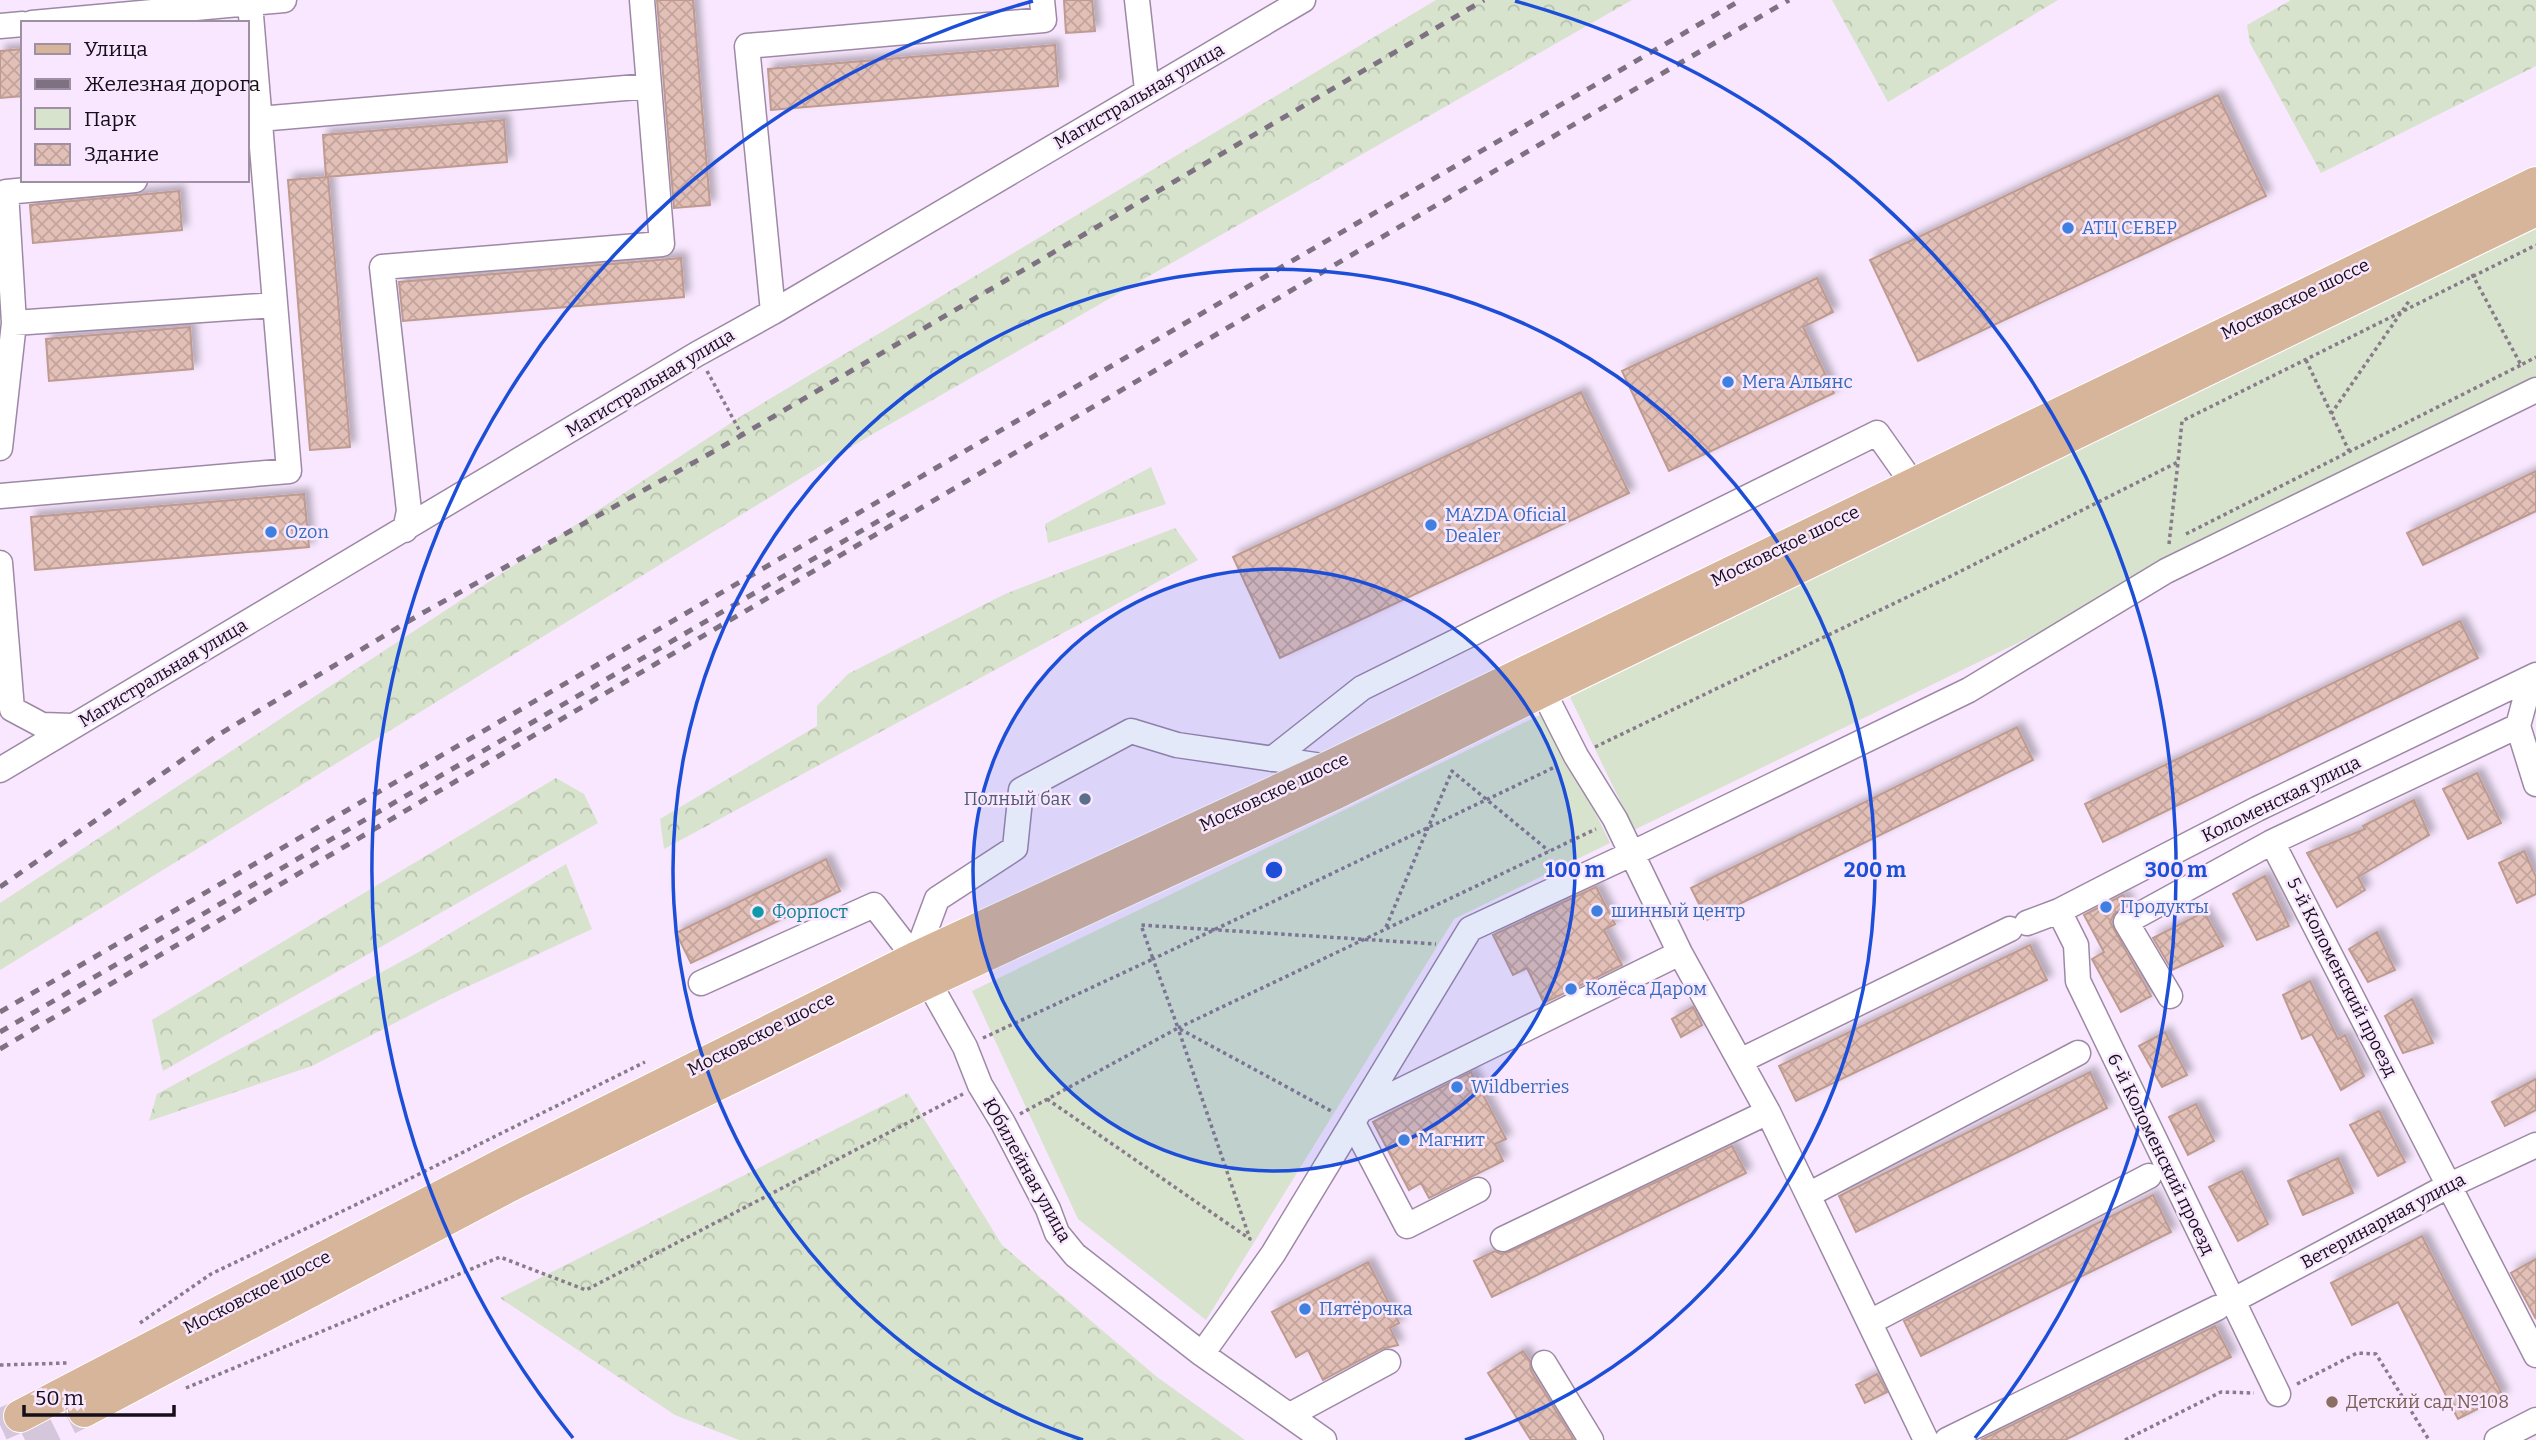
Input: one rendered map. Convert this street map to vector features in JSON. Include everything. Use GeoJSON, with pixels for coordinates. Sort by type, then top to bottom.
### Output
{"type":"FeatureCollection","features":[{"type":"Feature","properties":{"kind":"main road","name":"Московское шоссе"},"geometry":{"type":"LineString","coordinates":[[84,1410],[921,970],[1329,767],[2536,183]]}},
{"type":"Feature","properties":{"kind":"main road","name":"Московское шоссе"},"geometry":{"type":"LineString","coordinates":[[19,1416],[508,1162],[921,970],[1336,793],[2536,210]]}},
{"type":"Feature","properties":{"kind":"street"},"geometry":{"type":"LineString","coordinates":[[54,21],[284,0]]}},
{"type":"Feature","properties":{"kind":"street"},"geometry":{"type":"LineString","coordinates":[[405,530],[409,511],[382,267],[662,244],[642,0]]}},
{"type":"Feature","properties":{"kind":"street"},"geometry":{"type":"LineString","coordinates":[[773,312],[747,46],[1044,20],[1042,0]]}},
{"type":"Feature","properties":{"kind":"street"},"geometry":{"type":"LineString","coordinates":[[1137,0],[1147,90]]}},
{"type":"Feature","properties":{"kind":"street","name":"Магистральная улица"},"geometry":{"type":"LineString","coordinates":[[0,770],[697,354],[1303,0]]}},
{"type":"Feature","properties":{"kind":"street"},"geometry":{"type":"LineString","coordinates":[[0,496],[289,471],[275,305],[255,169],[260,119],[250,3]]}},
{"type":"Feature","properties":{"kind":"street"},"geometry":{"type":"LineString","coordinates":[[0,26],[21,24]]}},
{"type":"Feature","properties":{"kind":"street"},"geometry":{"type":"LineString","coordinates":[[260,119],[649,86]]}},
{"type":"Feature","properties":{"kind":"street"},"geometry":{"type":"LineString","coordinates":[[0,448],[14,323],[4,221],[6,192],[114,182]]}},
{"type":"Feature","properties":{"kind":"street"},"geometry":{"type":"LineString","coordinates":[[14,323],[275,305]]}},
{"type":"Feature","properties":{"kind":"street"},"geometry":{"type":"LineString","coordinates":[[1202,1354],[1273,1254],[1470,929],[1632,854],[1969,690],[2166,571],[2536,390]]}},
{"type":"Feature","properties":{"kind":"street"},"geometry":{"type":"LineString","coordinates":[[1272,759],[1362,688],[1877,433],[1913,484]]}},
{"type":"Feature","properties":{"kind":"street"},"geometry":{"type":"LineString","coordinates":[[0,563],[6,708],[42,725],[73,726]]}},
{"type":"Feature","properties":{"kind":"street"},"geometry":{"type":"LineString","coordinates":[[2533,676],[2518,726],[2536,784]]}},
{"type":"Feature","properties":{"kind":"street","name":"Коломенская улица"},"geometry":{"type":"LineString","coordinates":[[1740,1061],[2018,926],[2059,911],[2257,809],[2533,676]]}},
{"type":"Feature","properties":{"kind":"street"},"geometry":{"type":"LineString","coordinates":[[1543,691],[1576,756],[1615,819],[1680,953],[1768,1112],[1926,1440]]}},
{"type":"Feature","properties":{"kind":"street"},"geometry":{"type":"LineString","coordinates":[[2170,996],[2126,922],[2272,842],[2518,726]]}},
{"type":"Feature","properties":{"kind":"street"},"geometry":{"type":"LineString","coordinates":[[921,970],[937,899],[1015,848],[1021,790],[1131,731],[1177,745],[1329,767]]}},
{"type":"Feature","properties":{"kind":"street","name":"5-й Коломенский проезд"},"geometry":{"type":"LineString","coordinates":[[2272,842],[2536,1355]]}},
{"type":"Feature","properties":{"kind":"street","name":"Юбилейная улица"},"geometry":{"type":"LineString","coordinates":[[701,983],[874,905],[921,970],[965,1047],[980,1085],[1048,1209],[1057,1233],[1075,1255],[1202,1354],[1324,1440]]}},
{"type":"Feature","properties":{"kind":"street","name":"6-й Коломенский проезд"},"geometry":{"type":"LineString","coordinates":[[2059,911],[2076,945],[2078,981],[2224,1304],[2278,1394]]}},
{"type":"Feature","properties":{"kind":"street"},"geometry":{"type":"LineString","coordinates":[[1357,1116],[1680,953]]}},
{"type":"Feature","properties":{"kind":"street"},"geometry":{"type":"LineString","coordinates":[[1808,1195],[2078,1053]]}},
{"type":"Feature","properties":{"kind":"street"},"geometry":{"type":"LineString","coordinates":[[1503,1239],[1768,1112]]}},
{"type":"Feature","properties":{"kind":"street"},"geometry":{"type":"LineString","coordinates":[[1357,1116],[1407,1226],[1478,1190]]}},
{"type":"Feature","properties":{"kind":"street","name":"Ветеринарная улица"},"geometry":{"type":"LineString","coordinates":[[1947,1440],[2224,1304],[2449,1185],[2536,1145]]}},
{"type":"Feature","properties":{"kind":"street"},"geometry":{"type":"LineString","coordinates":[[1870,1322],[2150,1176]]}},
{"type":"Feature","properties":{"kind":"street"},"geometry":{"type":"LineString","coordinates":[[1290,1415],[1388,1362]]}},
{"type":"Feature","properties":{"kind":"street"},"geometry":{"type":"LineString","coordinates":[[1544,1363],[1591,1440]]}},
{"type":"Feature","properties":{"kind":"street"},"geometry":{"type":"LineString","coordinates":[[2497,1440],[2536,1420]]}},
{"type":"Feature","properties":{"kind":"path"},"geometry":{"type":"LineString","coordinates":[[2166,571],[2182,421],[2472,274],[2536,245]]}},
{"type":"Feature","properties":{"kind":"path"},"geometry":{"type":"LineString","coordinates":[[2472,274],[2521,365]]}},
{"type":"Feature","properties":{"kind":"path"},"geometry":{"type":"LineString","coordinates":[[2331,414],[2409,301]]}},
{"type":"Feature","properties":{"kind":"path"},"geometry":{"type":"LineString","coordinates":[[697,354],[742,435]]}},
{"type":"Feature","properties":{"kind":"path"},"geometry":{"type":"LineString","coordinates":[[2169,543],[2536,357]]}},
{"type":"Feature","properties":{"kind":"path"},"geometry":{"type":"LineString","coordinates":[[2305,359],[2350,452]]}},
{"type":"Feature","properties":{"kind":"path"},"geometry":{"type":"LineString","coordinates":[[965,1047],[1487,800],[1947,578],[2178,462]]}},
{"type":"Feature","properties":{"kind":"path"},"geometry":{"type":"LineString","coordinates":[[1385,929],[1452,771],[1549,851]]}},
{"type":"Feature","properties":{"kind":"path"},"geometry":{"type":"LineString","coordinates":[[1003,1123],[1178,1028],[1615,819]]}},
{"type":"Feature","properties":{"kind":"path"},"geometry":{"type":"LineString","coordinates":[[1047,1099],[1250,1239],[1141,925],[1460,946]]}},
{"type":"Feature","properties":{"kind":"path"},"geometry":{"type":"LineString","coordinates":[[1178,1028],[1357,1116]]}},
{"type":"Feature","properties":{"kind":"path"},"geometry":{"type":"LineString","coordinates":[[133,1327],[211,1274],[647,1061]]}},
{"type":"Feature","properties":{"kind":"path"},"geometry":{"type":"LineString","coordinates":[[186,1388],[500,1257],[586,1290],[980,1085]]}},
{"type":"Feature","properties":{"kind":"path"},"geometry":{"type":"LineString","coordinates":[[2125,1440],[2221,1392],[2278,1394],[2357,1353],[2376,1354],[2428,1440]]}},
{"type":"Feature","properties":{"kind":"path"},"geometry":{"type":"LineString","coordinates":[[0,1365],[64,1362],[111,1368]]}},
{"type":"Feature","properties":{"kind":"green space"},"geometry":{"type":"Polygon","coordinates":[[[1436,0],[1632,0],[871,435],[0,970],[0,903],[743,415],[1436,0]]]}},
{"type":"Feature","properties":{"kind":"green space"},"geometry":{"type":"Polygon","coordinates":[[[1832,0],[2058,0],[1888,102],[1832,0]]]}},
{"type":"Feature","properties":{"kind":"green space"},"geometry":{"type":"Polygon","coordinates":[[[2291,0],[2536,0],[2536,66],[2321,173],[2250,43],[2247,25],[2291,0]]]}},
{"type":"Feature","properties":{"kind":"green space"},"geometry":{"type":"Polygon","coordinates":[[[2536,229],[2536,390],[1634,830],[1570,697],[2536,229]]]}},
{"type":"Feature","properties":{"kind":"green space"},"geometry":{"type":"Polygon","coordinates":[[[1151,467],[1166,504],[1048,543],[1045,524],[1151,467]]]}},
{"type":"Feature","properties":{"kind":"green space"},"geometry":{"type":"Polygon","coordinates":[[[1175,528],[1198,560],[664,849],[660,819],[817,726],[817,706],[848,674],[1005,594],[1175,528]]]}},
{"type":"Feature","properties":{"kind":"green space"},"geometry":{"type":"Polygon","coordinates":[[[1546,712],[1610,843],[1454,919],[1206,1320],[1078,1219],[972,991],[1546,712]]]}},
{"type":"Feature","properties":{"kind":"green space"},"geometry":{"type":"Polygon","coordinates":[[[556,778],[584,794],[598,823],[163,1071],[152,1020],[556,778]]]}},
{"type":"Feature","properties":{"kind":"green space"},"geometry":{"type":"Polygon","coordinates":[[[566,864],[592,929],[443,998],[312,1066],[149,1121],[157,1094],[417,953],[566,864]]]}},
{"type":"Feature","properties":{"kind":"green space"},"geometry":{"type":"Polygon","coordinates":[[[908,1093],[1002,1245],[1157,1377],[1245,1440],[739,1440],[675,1415],[500,1298],[908,1093]]]}},
{"type":"Feature","properties":{"kind":"building"},"geometry":{"type":"Polygon","coordinates":[[[657,0],[693,0],[710,205],[674,208],[657,0]]]}},
{"type":"Feature","properties":{"kind":"building"},"geometry":{"type":"Polygon","coordinates":[[[1064,0],[1092,0],[1095,31],[1066,33],[1064,0]]]}},
{"type":"Feature","properties":{"kind":"building"},"geometry":{"type":"Polygon","coordinates":[[[1055,45],[1058,86],[771,110],[768,69],[1055,45]]]}},
{"type":"Feature","properties":{"kind":"building"},"geometry":{"type":"Polygon","coordinates":[[[21,49],[21,96],[0,98],[0,51],[21,49]]]}},
{"type":"Feature","properties":{"kind":"building","name":"АТЦ СЕВЕР"},"geometry":{"type":"Polygon","coordinates":[[[2218,95],[2266,196],[1918,361],[1870,260],[2218,95]]]}},
{"type":"Feature","properties":{"kind":"building"},"geometry":{"type":"Polygon","coordinates":[[[504,120],[507,162],[326,177],[323,135],[504,120]]]}},
{"type":"Feature","properties":{"kind":"building"},"geometry":{"type":"Polygon","coordinates":[[[328,177],[350,447],[310,450],[288,180],[328,177]]]}},
{"type":"Feature","properties":{"kind":"building"},"geometry":{"type":"Polygon","coordinates":[[[179,191],[182,230],[33,243],[30,205],[179,191]]]}},
{"type":"Feature","properties":{"kind":"building"},"geometry":{"type":"Polygon","coordinates":[[[681,258],[684,297],[403,321],[399,282],[681,258]]]}},
{"type":"Feature","properties":{"kind":"building","name":"Мега Альянс"},"geometry":{"type":"Polygon","coordinates":[[[1817,278],[1833,312],[1803,327],[1834,393],[1669,471],[1622,371],[1817,278]]]}},
{"type":"Feature","properties":{"kind":"building"},"geometry":{"type":"Polygon","coordinates":[[[190,327],[193,369],[49,381],[46,339],[190,327]]]}},
{"type":"Feature","properties":{"kind":"building","name":"MAZDA Oficial Dealer"},"geometry":{"type":"Polygon","coordinates":[[[1581,392],[1629,493],[1280,658],[1233,557],[1581,392]]]}},
{"type":"Feature","properties":{"kind":"building"},"geometry":{"type":"Polygon","coordinates":[[[2536,471],[2536,511],[2423,565],[2407,533],[2536,471]]]}},
{"type":"Feature","properties":{"kind":"building"},"geometry":{"type":"Polygon","coordinates":[[[304,494],[309,547],[35,570],[31,517],[304,494]]]}},
{"type":"Feature","properties":{"kind":"building"},"geometry":{"type":"Polygon","coordinates":[[[2460,621],[2478,658],[2103,842],[2085,804],[2460,621]]]}},
{"type":"Feature","properties":{"kind":"building"},"geometry":{"type":"Polygon","coordinates":[[[2017,727],[2033,760],[1707,920],[1691,888],[2017,727]]]}},
{"type":"Feature","properties":{"kind":"building"},"geometry":{"type":"Polygon","coordinates":[[[2477,773],[2501,823],[2468,839],[2443,789],[2477,773]]]}},
{"type":"Feature","properties":{"kind":"building"},"geometry":{"type":"Polygon","coordinates":[[[2414,800],[2429,835],[2358,877],[2365,890],[2337,907],[2307,853],[2365,829],[2363,826],[2414,800]]]}},
{"type":"Feature","properties":{"kind":"building"},"geometry":{"type":"Polygon","coordinates":[[[2524,851],[2536,877],[2536,894],[2517,903],[2499,863],[2524,851]]]}},
{"type":"Feature","properties":{"kind":"building","name":"Форпост"},"geometry":{"type":"Polygon","coordinates":[[[826,859],[840,891],[691,963],[676,933],[826,859]]]}},
{"type":"Feature","properties":{"kind":"building"},"geometry":{"type":"Polygon","coordinates":[[[2265,876],[2289,926],[2257,940],[2233,894],[2265,876]]]}},
{"type":"Feature","properties":{"kind":"building"},"geometry":{"type":"Polygon","coordinates":[[[1596,887],[1615,924],[1604,930],[1622,965],[1544,1003],[1527,968],[1513,975],[1493,935],[1596,887]]]}},
{"type":"Feature","properties":{"kind":"building"},"geometry":{"type":"Polygon","coordinates":[[[2123,895],[2129,904],[2114,914],[2110,922],[2151,996],[2121,1012],[2092,959],[2104,952],[2084,915],[2123,895]]]}},
{"type":"Feature","properties":{"kind":"building"},"geometry":{"type":"Polygon","coordinates":[[[2204,912],[2223,946],[2172,970],[2153,938],[2204,912]]]}},
{"type":"Feature","properties":{"kind":"building"},"geometry":{"type":"Polygon","coordinates":[[[2377,932],[2395,970],[2368,982],[2349,949],[2377,932]]]}},
{"type":"Feature","properties":{"kind":"building"},"geometry":{"type":"Polygon","coordinates":[[[2030,945],[2047,980],[1796,1101],[1779,1066],[2030,945]]]}},
{"type":"Feature","properties":{"kind":"building"},"geometry":{"type":"Polygon","coordinates":[[[2310,981],[2338,1039],[2345,1035],[2364,1076],[2341,1090],[2312,1034],[2302,1039],[2283,995],[2310,981]]]}},
{"type":"Feature","properties":{"kind":"building"},"geometry":{"type":"Polygon","coordinates":[[[2412,999],[2433,1043],[2403,1053],[2385,1016],[2412,999]]]}},
{"type":"Feature","properties":{"kind":"building"},"geometry":{"type":"Polygon","coordinates":[[[1693,1007],[1702,1025],[1681,1037],[1672,1019],[1693,1007]]]}},
{"type":"Feature","properties":{"kind":"building"},"geometry":{"type":"Polygon","coordinates":[[[2165,1032],[2187,1075],[2162,1087],[2139,1046],[2165,1032]]]}},
{"type":"Feature","properties":{"kind":"building"},"geometry":{"type":"Polygon","coordinates":[[[1471,1072],[1506,1139],[1495,1144],[1503,1161],[1429,1198],[1421,1183],[1409,1190],[1373,1122],[1471,1072]]]}},
{"type":"Feature","properties":{"kind":"building"},"geometry":{"type":"Polygon","coordinates":[[[2090,1072],[2107,1108],[1856,1232],[1839,1196],[2090,1072]]]}},
{"type":"Feature","properties":{"kind":"building"},"geometry":{"type":"Polygon","coordinates":[[[2536,1079],[2536,1110],[2505,1126],[2492,1102],[2536,1079]]]}},
{"type":"Feature","properties":{"kind":"building"},"geometry":{"type":"Polygon","coordinates":[[[2196,1104],[2214,1141],[2188,1155],[2169,1117],[2196,1104]]]}},
{"type":"Feature","properties":{"kind":"building"},"geometry":{"type":"Polygon","coordinates":[[[2379,1111],[2405,1162],[2378,1176],[2350,1125],[2379,1111]]]}},
{"type":"Feature","properties":{"kind":"building"},"geometry":{"type":"Polygon","coordinates":[[[1732,1146],[1746,1173],[1492,1297],[1474,1261],[1495,1251],[1501,1254],[1509,1252],[1732,1146]]]}},
{"type":"Feature","properties":{"kind":"building"},"geometry":{"type":"Polygon","coordinates":[[[2338,1158],[2353,1193],[2303,1215],[2288,1181],[2338,1158]]]}},
{"type":"Feature","properties":{"kind":"building"},"geometry":{"type":"Polygon","coordinates":[[[2242,1171],[2268,1224],[2238,1241],[2209,1187],[2242,1171]]]}},
{"type":"Feature","properties":{"kind":"building"},"geometry":{"type":"Polygon","coordinates":[[[2153,1195],[2171,1232],[1921,1356],[1904,1321],[2153,1195]]]}},
{"type":"Feature","properties":{"kind":"building"},"geometry":{"type":"Polygon","coordinates":[[[2422,1236],[2503,1396],[2458,1419],[2398,1302],[2352,1325],[2331,1283],[2422,1236]]]}},
{"type":"Feature","properties":{"kind":"building"},"geometry":{"type":"Polygon","coordinates":[[[2536,1259],[2536,1319],[2511,1273],[2536,1259]]]}},
{"type":"Feature","properties":{"kind":"building"},"geometry":{"type":"Polygon","coordinates":[[[1368,1262],[1399,1323],[1390,1328],[1398,1345],[1381,1349],[1323,1380],[1308,1350],[1296,1357],[1272,1312],[1368,1262]]]}},
{"type":"Feature","properties":{"kind":"building"},"geometry":{"type":"Polygon","coordinates":[[[2215,1326],[2231,1357],[2065,1440],[1981,1440],[2215,1326]]]}},
{"type":"Feature","properties":{"kind":"building"},"geometry":{"type":"Polygon","coordinates":[[[1523,1351],[1530,1361],[1531,1371],[1574,1440],[1531,1440],[1488,1373],[1523,1351]]]}},
{"type":"Feature","properties":{"kind":"building"},"geometry":{"type":"Polygon","coordinates":[[[1877,1374],[1887,1392],[1865,1403],[1856,1385],[1877,1374]]]}},
{"type":"Feature","properties":{"kind":"tunnel"},"geometry":{"type":"LineString","coordinates":[[25,1440],[84,1411]]}},
{"type":"Feature","properties":{"kind":"tunnel"},"geometry":{"type":"LineString","coordinates":[[0,1425],[20,1416]]}},
{"type":"Feature","properties":{"kind":"railway"},"geometry":{"type":"LineString","coordinates":[[0,887],[218,735],[419,615],[718,449],[1484,0]]}},
{"type":"Feature","properties":{"kind":"railway"},"geometry":{"type":"LineString","coordinates":[[0,1012],[1741,0]]}},
{"type":"Feature","properties":{"kind":"railway"},"geometry":{"type":"LineString","coordinates":[[0,1049],[1789,0]]}},
{"type":"Feature","properties":{"kind":"railway"},"geometry":{"type":"LineString","coordinates":[[0,1032],[899,509]]}},
{"type":"Feature","properties":{"kind":"place","name":"АТЦ СЕВЕР"},"geometry":{"type":"Point","coordinates":[2068,228]}},
{"type":"Feature","properties":{"kind":"place","name":"Мега Альянс"},"geometry":{"type":"Point","coordinates":[1728,382]}},
{"type":"Feature","properties":{"kind":"place","name":"MAZDA Oficial Dealer"},"geometry":{"type":"Point","coordinates":[1431,525]}},
{"type":"Feature","properties":{"kind":"place","name":"Ozon"},"geometry":{"type":"Point","coordinates":[271,532]}},
{"type":"Feature","properties":{"kind":"place","name":"Полный бак"},"geometry":{"type":"Point","coordinates":[1085,799]}},
{"type":"Feature","properties":{"kind":"place","name":"Продукты"},"geometry":{"type":"Point","coordinates":[2106,907]}},
{"type":"Feature","properties":{"kind":"place","name":"шинный центр"},"geometry":{"type":"Point","coordinates":[1597,911]}},
{"type":"Feature","properties":{"kind":"place","name":"Форпост"},"geometry":{"type":"Point","coordinates":[758,912]}},
{"type":"Feature","properties":{"kind":"place","name":"Колёса Даром"},"geometry":{"type":"Point","coordinates":[1571,989]}},
{"type":"Feature","properties":{"kind":"place","name":"Wildberries"},"geometry":{"type":"Point","coordinates":[1457,1087]}},
{"type":"Feature","properties":{"kind":"place","name":"Магнит"},"geometry":{"type":"Point","coordinates":[1404,1140]}},
{"type":"Feature","properties":{"kind":"place","name":"Пятёрочка"},"geometry":{"type":"Point","coordinates":[1305,1309]}},
{"type":"Feature","properties":{"kind":"place","name":"Детский сад №108"},"geometry":{"type":"Point","coordinates":[2332,1402]}}]}
